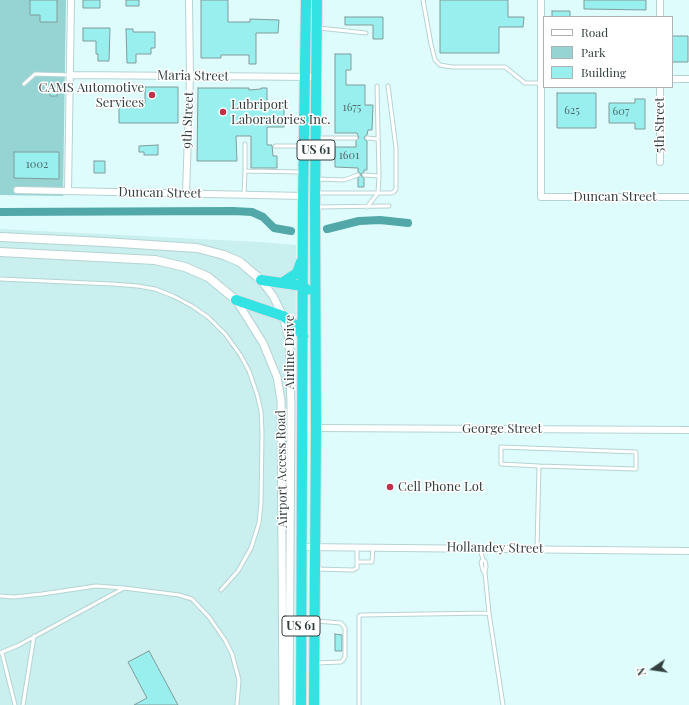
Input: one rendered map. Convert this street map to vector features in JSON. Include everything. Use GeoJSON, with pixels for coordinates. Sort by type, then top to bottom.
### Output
{"type":"FeatureCollection","features":[{"type":"Feature","properties":{"kind":"highway","name":"Airline Drive"},"geometry":{"type":"LineString","coordinates":[[301,705],[306,0]]}},
{"type":"Feature","properties":{"kind":"highway","name":"Airline Drive"},"geometry":{"type":"LineString","coordinates":[[314,705],[316,428],[315,179],[317,0]]}},
{"type":"Feature","properties":{"kind":"highway"},"geometry":{"type":"LineString","coordinates":[[282,283],[297,273],[303,257]]}},
{"type":"Feature","properties":{"kind":"highway"},"geometry":{"type":"LineString","coordinates":[[261,280],[303,286],[316,300]]}},
{"type":"Feature","properties":{"kind":"highway"},"geometry":{"type":"LineString","coordinates":[[236,300],[283,316],[295,325],[303,336]]}},
{"type":"Feature","properties":{"kind":"main road"},"geometry":{"type":"LineString","coordinates":[[0,237],[197,248],[224,255],[240,262],[261,280]]}},
{"type":"Feature","properties":{"kind":"main road","name":"Airport Access Road"},"geometry":{"type":"LineString","coordinates":[[0,252],[155,260],[185,267],[208,277],[236,300]]}},
{"type":"Feature","properties":{"kind":"street"},"geometry":{"type":"LineString","coordinates":[[68,191],[71,0]]}},
{"type":"Feature","properties":{"kind":"street","name":"9th Street"},"geometry":{"type":"LineString","coordinates":[[186,193],[190,76],[189,0]]}},
{"type":"Feature","properties":{"kind":"street"},"geometry":{"type":"LineString","coordinates":[[541,0],[542,80]]}},
{"type":"Feature","properties":{"kind":"street"},"geometry":{"type":"LineString","coordinates":[[660,0],[660,16]]}},
{"type":"Feature","properties":{"kind":"street","name":"Maria Street"},"geometry":{"type":"LineString","coordinates":[[70,75],[316,77]]}},
{"type":"Feature","properties":{"kind":"street"},"geometry":{"type":"LineString","coordinates":[[673,79],[689,79]]}},
{"type":"Feature","properties":{"kind":"street","name":"Duncan Street"},"geometry":{"type":"LineString","coordinates":[[542,80],[541,197],[689,197]]}},
{"type":"Feature","properties":{"kind":"street","name":"5th Street"},"geometry":{"type":"LineString","coordinates":[[660,88],[660,162]]}},
{"type":"Feature","properties":{"kind":"street","name":"Duncan Street"},"geometry":{"type":"LineString","coordinates":[[17,190],[304,196]]}},
{"type":"Feature","properties":{"kind":"street","name":"Airport Access Road"},"geometry":{"type":"LineString","coordinates":[[261,280],[273,296],[283,316],[289,339],[291,406],[289,705]]}},
{"type":"Feature","properties":{"kind":"street","name":"Airport Access Road"},"geometry":{"type":"LineString","coordinates":[[236,300],[263,342],[277,377],[281,400],[283,705]]}},
{"type":"Feature","properties":{"kind":"street","name":"George Street"},"geometry":{"type":"LineString","coordinates":[[316,428],[689,430]]}},
{"type":"Feature","properties":{"kind":"street","name":"Hollandey Street"},"geometry":{"type":"LineString","coordinates":[[302,547],[689,551]]}},
{"type":"Feature","properties":{"kind":"lane"},"geometry":{"type":"LineString","coordinates":[[423,0],[430,44],[435,60],[440,65],[504,67],[526,83],[542,80]]}},
{"type":"Feature","properties":{"kind":"lane"},"geometry":{"type":"LineString","coordinates":[[317,27],[366,33]]}},
{"type":"Feature","properties":{"kind":"lane"},"geometry":{"type":"LineString","coordinates":[[24,84],[35,74],[70,75]]}},
{"type":"Feature","properties":{"kind":"lane"},"geometry":{"type":"LineString","coordinates":[[367,207],[378,193],[377,86]]}},
{"type":"Feature","properties":{"kind":"lane"},"geometry":{"type":"LineString","coordinates":[[315,193],[394,192],[396,189],[396,148],[388,86]]}},
{"type":"Feature","properties":{"kind":"lane"},"geometry":{"type":"LineString","coordinates":[[316,138],[356,138]]}},
{"type":"Feature","properties":{"kind":"lane"},"geometry":{"type":"LineString","coordinates":[[367,138],[378,139]]}},
{"type":"Feature","properties":{"kind":"lane"},"geometry":{"type":"LineString","coordinates":[[244,194],[245,144]]}},
{"type":"Feature","properties":{"kind":"lane"},"geometry":{"type":"LineString","coordinates":[[276,146],[304,146]]}},
{"type":"Feature","properties":{"kind":"lane"},"geometry":{"type":"LineString","coordinates":[[245,171],[304,172]]}},
{"type":"Feature","properties":{"kind":"lane"},"geometry":{"type":"LineString","coordinates":[[315,179],[344,180],[358,175]]}},
{"type":"Feature","properties":{"kind":"lane"},"geometry":{"type":"LineString","coordinates":[[364,175],[379,176]]}},
{"type":"Feature","properties":{"kind":"lane"},"geometry":{"type":"LineString","coordinates":[[315,207],[389,206]]}},
{"type":"Feature","properties":{"kind":"lane"},"geometry":{"type":"LineString","coordinates":[[0,279],[119,284],[155,289],[192,306],[208,318],[226,335],[241,356],[249,371],[261,411],[261,503],[259,523],[250,548],[238,571],[221,590]]}},
{"type":"Feature","properties":{"kind":"lane"},"geometry":{"type":"LineString","coordinates":[[501,447],[636,452],[636,469],[539,466],[501,464],[501,447]]}},
{"type":"Feature","properties":{"kind":"lane"},"geometry":{"type":"LineString","coordinates":[[537,549],[539,466]]}},
{"type":"Feature","properties":{"kind":"lane"},"geometry":{"type":"LineString","coordinates":[[314,569],[353,570],[357,568],[357,547]]}},
{"type":"Feature","properties":{"kind":"lane"},"geometry":{"type":"LineString","coordinates":[[357,562],[372,562],[373,547]]}},
{"type":"Feature","properties":{"kind":"lane"},"geometry":{"type":"LineString","coordinates":[[480,548],[483,560],[481,562],[485,573],[489,613],[503,705]]}},
{"type":"Feature","properties":{"kind":"lane"},"geometry":{"type":"LineString","coordinates":[[0,596],[14,597],[96,586],[179,595],[192,599],[202,608],[216,626],[232,654],[239,680],[237,705]]}},
{"type":"Feature","properties":{"kind":"lane"},"geometry":{"type":"LineString","coordinates":[[15,705],[1,653],[124,588]]}},
{"type":"Feature","properties":{"kind":"lane"},"geometry":{"type":"LineString","coordinates":[[359,705],[359,616],[489,613]]}},
{"type":"Feature","properties":{"kind":"lane"},"geometry":{"type":"LineString","coordinates":[[314,621],[341,623],[345,628],[345,657],[340,662],[314,663]]}},
{"type":"Feature","properties":{"kind":"lane"},"geometry":{"type":"LineString","coordinates":[[23,705],[34,636]]}},
{"type":"Feature","properties":{"kind":"shaded area"},"geometry":{"type":"Polygon","coordinates":[[[0,229],[296,245],[294,705],[0,705],[0,229]]]}},
{"type":"Feature","properties":{"kind":"green space"},"geometry":{"type":"Polygon","coordinates":[[[0,0],[66,0],[63,196],[0,195],[0,0]]]}},
{"type":"Feature","properties":{"kind":"building"},"geometry":{"type":"Polygon","coordinates":[[[30,0],[57,0],[57,22],[40,22],[40,15],[30,15],[30,0]]]}},
{"type":"Feature","properties":{"kind":"building"},"geometry":{"type":"Polygon","coordinates":[[[83,0],[100,0],[100,8],[83,8],[83,0]]]}},
{"type":"Feature","properties":{"kind":"building"},"geometry":{"type":"Polygon","coordinates":[[[126,0],[139,0],[139,6],[126,6],[126,0]]]}},
{"type":"Feature","properties":{"kind":"building"},"geometry":{"type":"Polygon","coordinates":[[[201,0],[228,0],[228,22],[250,22],[250,19],[279,20],[278,33],[256,33],[256,64],[249,64],[249,55],[221,55],[221,58],[201,58],[201,0]]]}},
{"type":"Feature","properties":{"kind":"building"},"geometry":{"type":"Polygon","coordinates":[[[440,0],[508,0],[508,17],[524,17],[523,27],[499,27],[499,53],[440,53],[440,0]]]}},
{"type":"Feature","properties":{"kind":"building"},"geometry":{"type":"Polygon","coordinates":[[[584,0],[646,0],[646,10],[584,9],[584,0]]]}},
{"type":"Feature","properties":{"kind":"building"},"geometry":{"type":"Polygon","coordinates":[[[552,11],[570,11],[570,16],[552,16],[552,11]]]}},
{"type":"Feature","properties":{"kind":"building"},"geometry":{"type":"Polygon","coordinates":[[[345,17],[383,17],[383,39],[373,39],[373,25],[345,25],[345,17]]]}},
{"type":"Feature","properties":{"kind":"building"},"geometry":{"type":"Polygon","coordinates":[[[83,28],[110,28],[109,61],[98,61],[98,54],[96,54],[96,41],[83,41],[83,28]]]}},
{"type":"Feature","properties":{"kind":"building"},"geometry":{"type":"Polygon","coordinates":[[[126,29],[133,29],[133,32],[155,32],[155,48],[151,48],[151,54],[136,54],[136,63],[127,63],[126,29]]]}},
{"type":"Feature","properties":{"kind":"building"},"geometry":{"type":"Polygon","coordinates":[[[673,36],[688,36],[688,62],[673,62],[673,36]]]}},
{"type":"Feature","properties":{"kind":"building"},"geometry":{"type":"Polygon","coordinates":[[[335,54],[351,54],[351,70],[346,70],[346,85],[365,85],[365,105],[373,105],[372,130],[368,130],[367,135],[364,137],[367,141],[367,170],[364,170],[361,174],[364,178],[364,187],[358,187],[358,178],[361,175],[358,172],[358,168],[335,167],[335,147],[356,147],[356,141],[359,138],[357,133],[335,133],[335,54]]]}},
{"type":"Feature","properties":{"kind":"building"},"geometry":{"type":"Polygon","coordinates":[[[50,87],[57,87],[57,96],[50,96],[50,87]]]}},
{"type":"Feature","properties":{"kind":"building"},"geometry":{"type":"Polygon","coordinates":[[[145,87],[178,87],[178,123],[119,123],[119,103],[145,103],[145,87]]]}},
{"type":"Feature","properties":{"kind":"building","name":"Lubriport Laboratories Inc."},"geometry":{"type":"Polygon","coordinates":[[[198,88],[249,88],[249,90],[267,88],[267,107],[284,107],[284,127],[267,127],[267,145],[272,145],[273,156],[277,156],[277,168],[251,168],[251,136],[236,136],[237,161],[197,161],[198,88]]]}},
{"type":"Feature","properties":{"kind":"building"},"geometry":{"type":"Polygon","coordinates":[[[557,93],[596,93],[596,128],[557,128],[557,93]]]}},
{"type":"Feature","properties":{"kind":"building"},"geometry":{"type":"Polygon","coordinates":[[[635,99],[645,99],[645,129],[635,129],[635,123],[609,123],[609,103],[635,103],[635,99]]]}},
{"type":"Feature","properties":{"kind":"building"},"geometry":{"type":"Polygon","coordinates":[[[158,145],[158,155],[144,155],[144,152],[139,152],[139,146],[158,145]]]}},
{"type":"Feature","properties":{"kind":"building"},"geometry":{"type":"Polygon","coordinates":[[[14,152],[59,152],[59,179],[14,178],[14,152]]]}},
{"type":"Feature","properties":{"kind":"building"},"geometry":{"type":"Polygon","coordinates":[[[94,161],[105,161],[105,173],[94,173],[94,161]]]}},
{"type":"Feature","properties":{"kind":"building"},"geometry":{"type":"Polygon","coordinates":[[[335,634],[342,635],[342,651],[335,651],[335,634]]]}},
{"type":"Feature","properties":{"kind":"building"},"geometry":{"type":"Polygon","coordinates":[[[149,651],[178,705],[134,705],[147,698],[128,662],[149,651]]]}},
{"type":"Feature","properties":{"kind":"waterway"},"geometry":{"type":"LineString","coordinates":[[0,212],[252,212],[263,217],[274,228],[291,231]]}},
{"type":"Feature","properties":{"kind":"waterway"},"geometry":{"type":"LineString","coordinates":[[327,229],[359,221],[380,220],[408,223]]}},
{"type":"Feature","properties":{"kind":"place","name":"CAMS Automotive Services"},"geometry":{"type":"Point","coordinates":[152,95]}},
{"type":"Feature","properties":{"kind":"place","name":"Lubriport Laboratories Inc."},"geometry":{"type":"Point","coordinates":[223,112]}},
{"type":"Feature","properties":{"kind":"place","name":"Cell Phone Lot"},"geometry":{"type":"Point","coordinates":[390,487]}}]}
